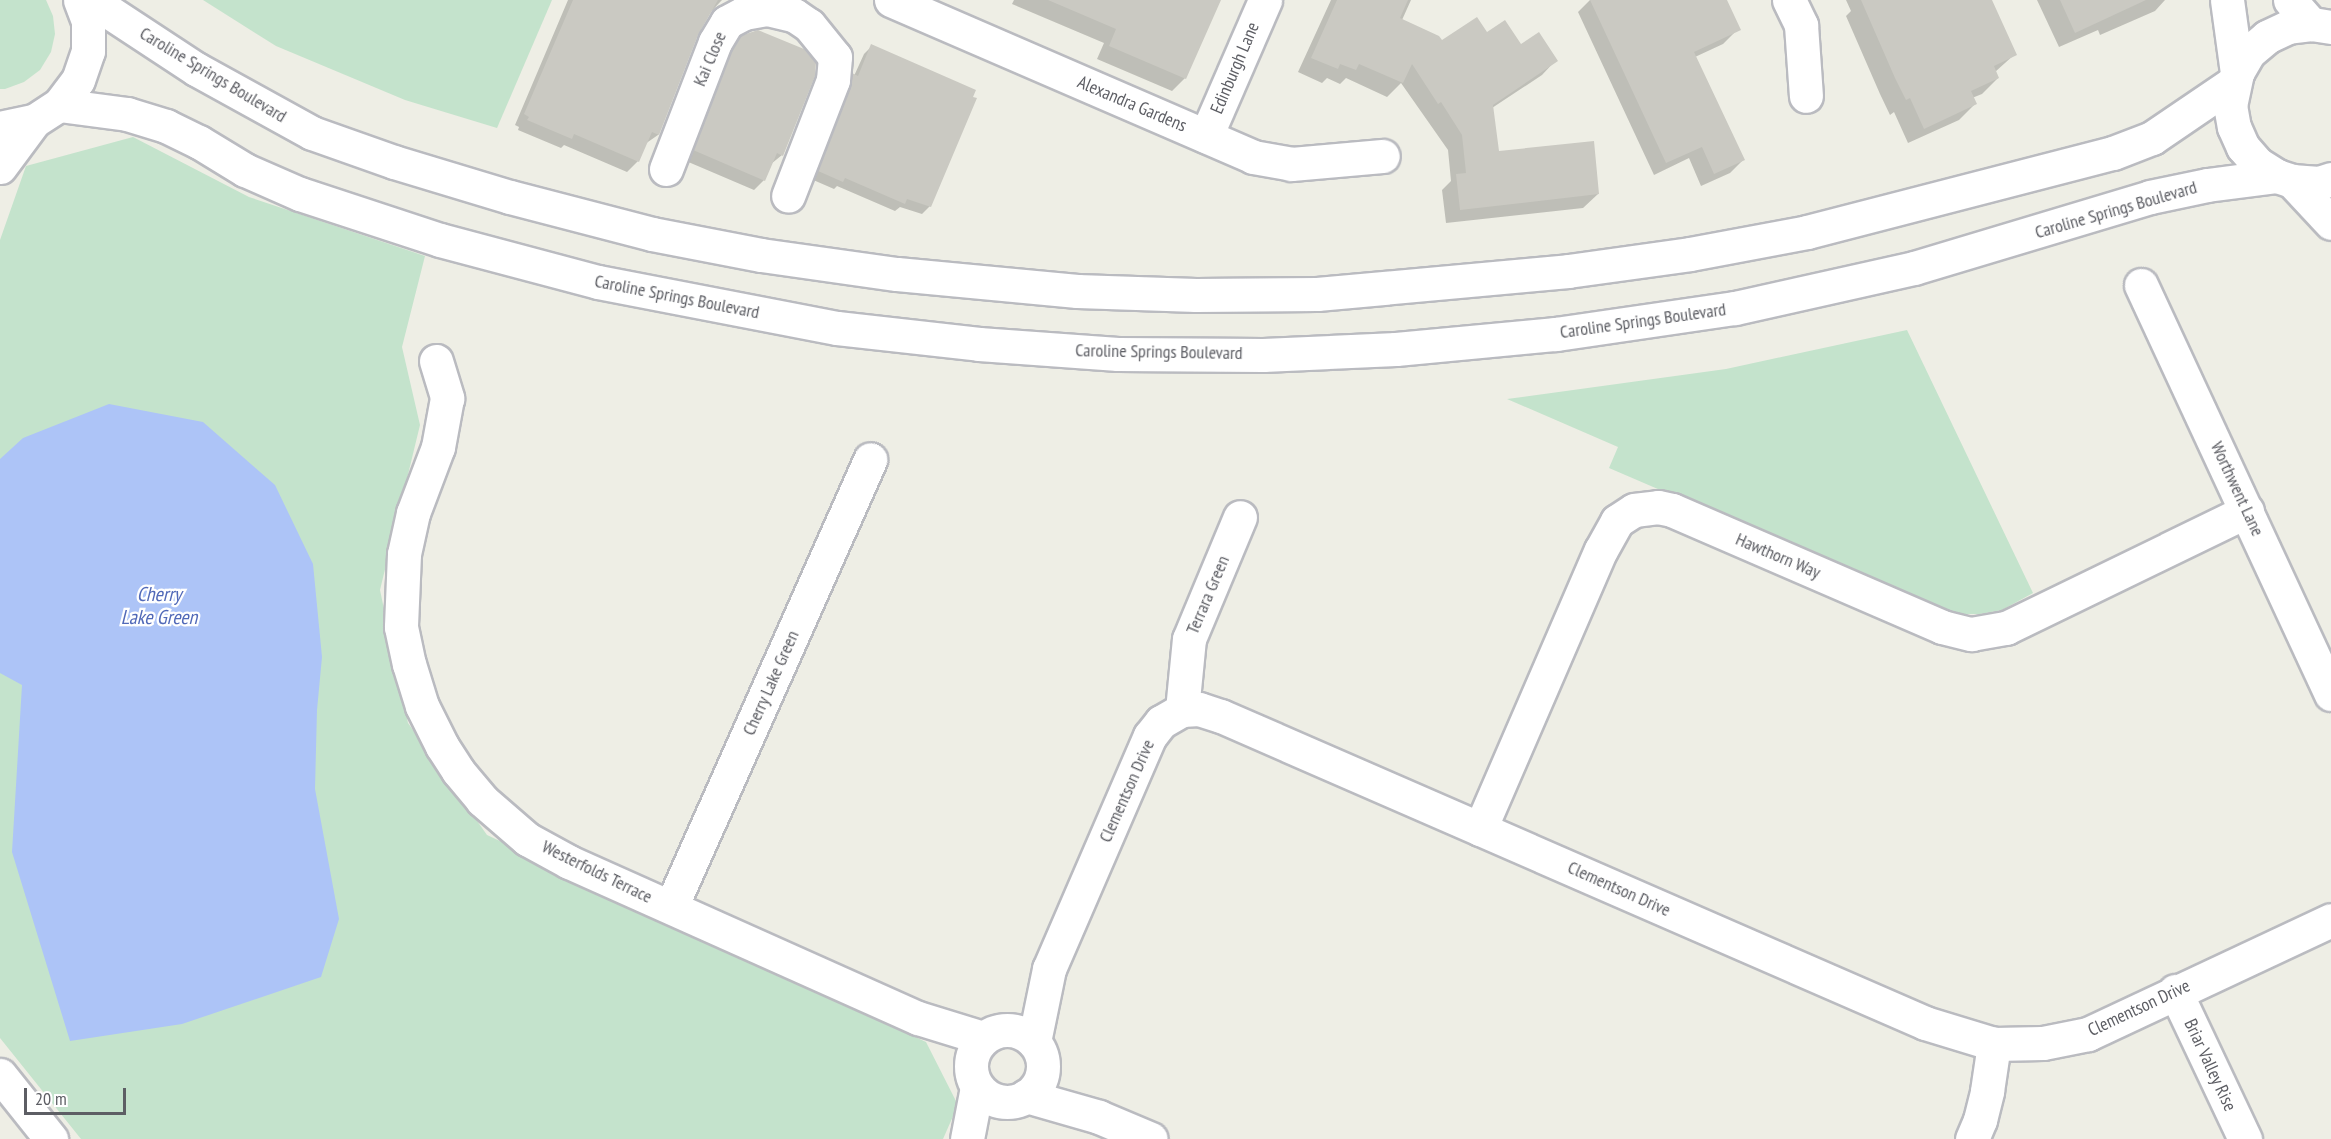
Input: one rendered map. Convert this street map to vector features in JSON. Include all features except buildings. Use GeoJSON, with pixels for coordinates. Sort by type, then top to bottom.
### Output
{"type":"FeatureCollection","features":[{"type":"Feature","properties":{"kind":"street"},"geometry":{"type":"LineString","coordinates":[[0,167],[78,81],[88,51],[88,21],[80,0]]}},
{"type":"Feature","properties":{"kind":"street","name":"Caroline Springs Boulevard"},"geometry":{"type":"LineString","coordinates":[[91,0],[196,69],[312,133],[394,162],[510,197],[652,234],[761,255],[897,274],[1077,291],[1196,295],[1317,294],[1536,275],[1702,252],[1807,232],[2113,153],[2152,138],[2235,78]]}},
{"type":"Feature","properties":{"kind":"street","name":"Alexandra Gardens"},"geometry":{"type":"LineString","coordinates":[[891,0],[1253,157],[1291,164],[1383,156]]}},
{"type":"Feature","properties":{"kind":"street","name":"Edinburgh Lane"},"geometry":{"type":"LineString","coordinates":[[1206,136],[1265,0]]}},
{"type":"Feature","properties":{"kind":"street"},"geometry":{"type":"LineString","coordinates":[[1789,0],[1801,25],[1806,96]]}},
{"type":"Feature","properties":{"kind":"street"},"geometry":{"type":"LineString","coordinates":[[2227,0],[2235,78],[2230,105],[2234,127],[2243,147],[2258,164],[2284,179],[2331,223]]}},
{"type":"Feature","properties":{"kind":"street"},"geometry":{"type":"LineString","coordinates":[[2290,0],[2321,26]]}},
{"type":"Feature","properties":{"kind":"street","name":"Kai Close"},"geometry":{"type":"LineString","coordinates":[[666,169],[715,42],[727,22],[744,13],[767,9],[809,9],[809,25],[835,57],[834,80],[788,196]]}},
{"type":"Feature","properties":{"kind":"street"},"geometry":{"type":"LineString","coordinates":[[2235,78],[2249,52],[2267,37],[2288,27],[2321,26]]}},
{"type":"Feature","properties":{"kind":"street","name":"Caroline Springs Boulevard"},"geometry":{"type":"LineString","coordinates":[[0,128],[47,113],[127,114],[166,126],[199,142],[245,170],[300,194],[440,240],[598,282],[837,327],[979,344],[1118,354],[1263,355],[1396,349],[1556,334],[1735,308],[1914,268],[2150,197],[2207,185],[2284,179],[2319,183],[2331,179]]}},
{"type":"Feature","properties":{"kind":"street","name":"Worthwent Lane"},"geometry":{"type":"LineString","coordinates":[[2140,285],[2331,694]]}},
{"type":"Feature","properties":{"kind":"street","name":"Westerfolds Terrace"},"geometry":{"type":"LineString","coordinates":[[436,361],[447,398],[438,447],[411,524],[404,554],[400,598],[401,627],[422,706],[441,746],[482,800],[527,839],[569,862],[918,1018],[1099,1117],[1151,1139]]}},
{"type":"Feature","properties":{"kind":"street","name":"Cherry Lake Green"},"geometry":{"type":"LineString","coordinates":[[671,908],[870,459]]}},
{"type":"Feature","properties":{"kind":"street","name":"Hawthorn Way"},"geometry":{"type":"LineString","coordinates":[[1480,829],[1601,550],[1617,521],[1634,510],[1658,507],[1672,510],[1942,627],[1971,634],[2006,628],[2247,511]]}},
{"type":"Feature","properties":{"kind":"street","name":"Terrara Green"},"geometry":{"type":"LineString","coordinates":[[1182,710],[1189,639],[1240,517]]}},
{"type":"Feature","properties":{"kind":"street","name":"Clementson Drive"},"geometry":{"type":"LineString","coordinates":[[967,1139],[1005,1066],[1150,736],[1161,722],[1182,710],[1198,709],[1221,716],[1925,1023],[1995,1044],[2043,1043],[2088,1034],[2175,991],[2331,920]]}},
{"type":"Feature","properties":{"kind":"street","name":"Briar Valley Rise"},"geometry":{"type":"LineString","coordinates":[[2175,991],[2245,1139]]}},
{"type":"Feature","properties":{"kind":"street"},"geometry":{"type":"LineString","coordinates":[[1972,1139],[1988,1091],[1995,1044]]}},
{"type":"Feature","properties":{"kind":"street","name":"Clementson Drive"},"geometry":{"type":"LineString","coordinates":[[982,1139],[1005,1066]]}},
{"type":"Feature","properties":{"kind":"street"},"geometry":{"type":"LineString","coordinates":[[0,1076],[51,1139]]}},
{"type":"Feature","properties":{"kind":"green space"},"geometry":{"type":"Polygon","coordinates":[[[0,0],[46,0],[53,16],[55,34],[51,52],[40,70],[24,82],[5,89],[0,89],[0,0]]]}},
{"type":"Feature","properties":{"kind":"green space"},"geometry":{"type":"Polygon","coordinates":[[[203,0],[552,0],[497,128],[405,100],[276,46],[203,0]]]}},
{"type":"Feature","properties":{"kind":"green space"},"geometry":{"type":"Polygon","coordinates":[[[133,137],[249,197],[425,256],[402,347],[420,425],[380,590],[408,723],[487,835],[926,1042],[958,1105],[943,1139],[81,1139],[0,1038],[0,240],[26,166],[133,137]]]}},
{"type":"Feature","properties":{"kind":"green space"},"geometry":{"type":"Polygon","coordinates":[[[1907,330],[2033,593],[2002,610],[1980,614],[1959,614],[1937,609],[1609,468],[1618,447],[1507,399],[1726,369],[1907,330]]]}},
{"type":"Feature","properties":{"kind":"water","name":"Cherry Lake Green"},"geometry":{"type":"Polygon","coordinates":[[[109,404],[203,422],[275,485],[313,564],[322,657],[317,710],[315,789],[339,919],[321,977],[182,1024],[70,1041],[12,852],[22,685],[0,673],[0,459],[23,438],[109,404]]]}}]}
